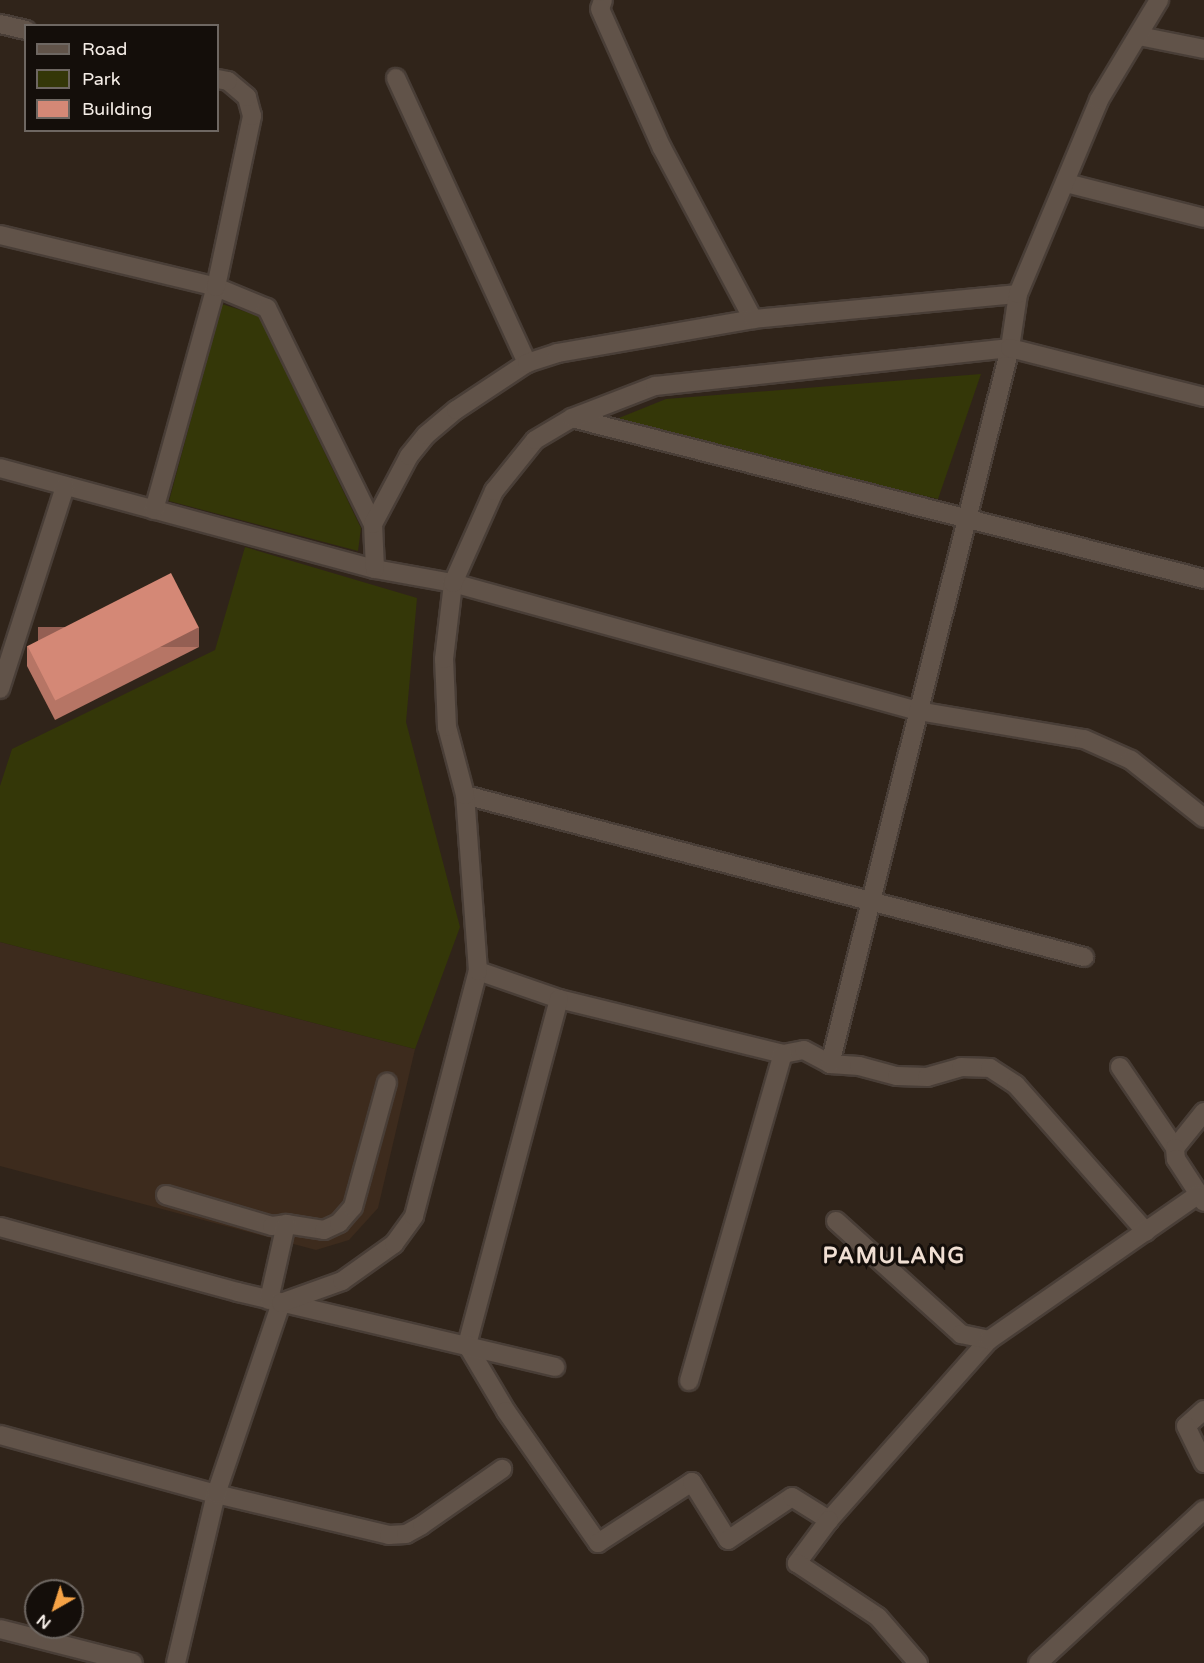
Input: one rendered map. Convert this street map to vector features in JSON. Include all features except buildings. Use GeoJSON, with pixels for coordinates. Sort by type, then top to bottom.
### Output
{"type":"FeatureCollection","features":[{"type":"Feature","properties":{"kind":"street"},"geometry":{"type":"LineString","coordinates":[[603,0],[600,9],[662,148],[753,319]]}},
{"type":"Feature","properties":{"kind":"street"},"geometry":{"type":"LineString","coordinates":[[830,1064],[964,517],[1010,348],[1018,294],[1099,100],[1159,0]]}},
{"type":"Feature","properties":{"kind":"street"},"geometry":{"type":"LineString","coordinates":[[0,24],[24,30]]}},
{"type":"Feature","properties":{"kind":"street"},"geometry":{"type":"LineString","coordinates":[[1139,36],[1204,49]]}},
{"type":"Feature","properties":{"kind":"street"},"geometry":{"type":"LineString","coordinates":[[396,78],[527,363]]}},
{"type":"Feature","properties":{"kind":"street"},"geometry":{"type":"LineString","coordinates":[[154,510],[216,287],[252,116],[248,97],[228,81],[219,79]]}},
{"type":"Feature","properties":{"kind":"street"},"geometry":{"type":"LineString","coordinates":[[1066,183],[1204,218]]}},
{"type":"Feature","properties":{"kind":"street"},"geometry":{"type":"LineString","coordinates":[[0,235],[216,287],[267,308],[374,525],[375,568]]}},
{"type":"Feature","properties":{"kind":"street"},"geometry":{"type":"LineString","coordinates":[[374,525],[392,485],[426,435],[486,387],[527,363],[557,353],[753,319],[1018,294]]}},
{"type":"Feature","properties":{"kind":"street"},"geometry":{"type":"LineString","coordinates":[[275,1301],[342,1281],[394,1244],[414,1216],[478,971],[465,795],[447,727],[444,659],[453,583],[494,490],[535,440],[573,418],[655,386],[1010,348],[1204,397]]}},
{"type":"Feature","properties":{"kind":"street"},"geometry":{"type":"LineString","coordinates":[[573,418],[1204,579]]}},
{"type":"Feature","properties":{"kind":"street"},"geometry":{"type":"LineString","coordinates":[[0,468],[375,568],[453,583],[918,711],[1084,739],[1108,747],[1204,818]]}},
{"type":"Feature","properties":{"kind":"street"},"geometry":{"type":"LineString","coordinates":[[1,677],[65,486]]}},
{"type":"Feature","properties":{"kind":"street"},"geometry":{"type":"LineString","coordinates":[[465,795],[1084,957]]}},
{"type":"Feature","properties":{"kind":"street"},"geometry":{"type":"LineString","coordinates":[[478,971],[559,999],[783,1054],[804,1050],[830,1064],[907,1077],[927,1077],[962,1067],[990,1068],[1016,1085],[1146,1232]]}},
{"type":"Feature","properties":{"kind":"street"},"geometry":{"type":"LineString","coordinates":[[559,999],[466,1345],[506,1411],[598,1543],[692,1482],[728,1540],[792,1497],[829,1520]]}},
{"type":"Feature","properties":{"kind":"street"},"geometry":{"type":"LineString","coordinates":[[689,1381],[783,1054]]}},
{"type":"Feature","properties":{"kind":"street"},"geometry":{"type":"LineString","coordinates":[[918,1663],[878,1617],[798,1563],[829,1520],[989,1340],[1146,1232],[1201,1198],[1176,1159],[1175,1148],[1120,1067]]}},
{"type":"Feature","properties":{"kind":"street"},"geometry":{"type":"LineString","coordinates":[[166,1195],[273,1226],[286,1224],[324,1230],[339,1223],[353,1207],[387,1083]]}},
{"type":"Feature","properties":{"kind":"street"},"geometry":{"type":"LineString","coordinates":[[1175,1148],[1204,1112]]}},
{"type":"Feature","properties":{"kind":"street"},"geometry":{"type":"LineString","coordinates":[[836,1221],[961,1334],[989,1340]]}},
{"type":"Feature","properties":{"kind":"street"},"geometry":{"type":"LineString","coordinates":[[176,1663],[216,1494],[275,1301],[275,1279],[286,1224]]}},
{"type":"Feature","properties":{"kind":"street"},"geometry":{"type":"LineString","coordinates":[[0,1227],[275,1301],[555,1367]]}},
{"type":"Feature","properties":{"kind":"street"},"geometry":{"type":"LineString","coordinates":[[1204,1410],[1186,1426],[1204,1463]]}},
{"type":"Feature","properties":{"kind":"street"},"geometry":{"type":"LineString","coordinates":[[0,1435],[216,1494],[389,1535],[406,1534],[502,1469]]}},
{"type":"Feature","properties":{"kind":"street"},"geometry":{"type":"LineString","coordinates":[[1038,1663],[1204,1510]]}},
{"type":"Feature","properties":{"kind":"street"},"geometry":{"type":"LineString","coordinates":[[0,1629],[133,1663]]}},
{"type":"Feature","properties":{"kind":"shaded area"},"geometry":{"type":"Polygon","coordinates":[[[0,942],[415,1049],[378,1208],[349,1240],[316,1250],[0,1166],[0,942]]]}},
{"type":"Feature","properties":{"kind":"green space"},"geometry":{"type":"Polygon","coordinates":[[[222,304],[259,316],[361,528],[358,551],[169,501],[222,304]]]}},
{"type":"Feature","properties":{"kind":"green space"},"geometry":{"type":"Polygon","coordinates":[[[981,374],[938,499],[609,422],[666,399],[981,374]]]}},
{"type":"Feature","properties":{"kind":"green space"},"geometry":{"type":"Polygon","coordinates":[[[245,547],[417,598],[406,722],[460,927],[415,1049],[0,942],[0,786],[12,749],[215,650],[245,547]]]}},
{"type":"Feature","properties":{"kind":"district","name":"PAMULANG"},"geometry":{"type":"Point","coordinates":[894,1257]}}]}
